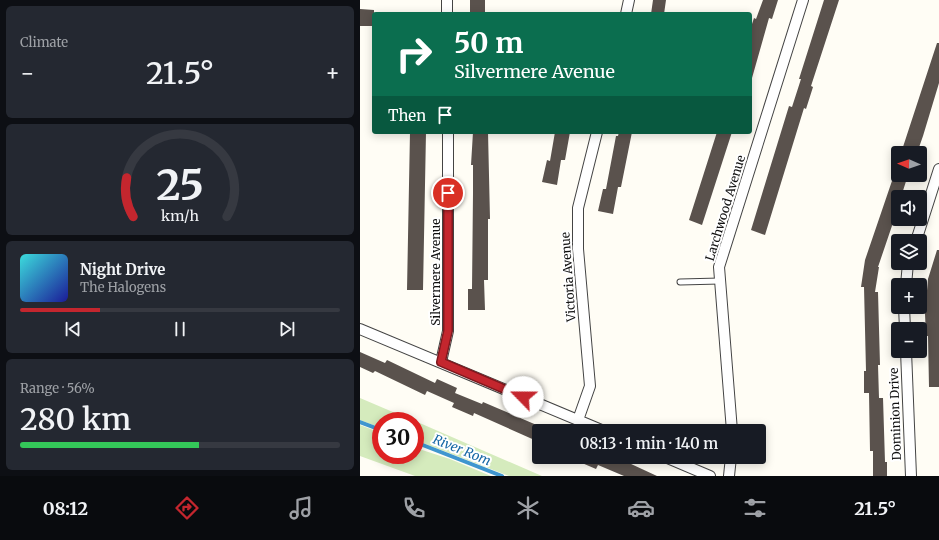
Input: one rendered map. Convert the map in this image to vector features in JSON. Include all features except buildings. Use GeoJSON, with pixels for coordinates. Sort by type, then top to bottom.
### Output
{"type":"FeatureCollection","features":[{"type":"Feature","properties":{"kind":"street"},"geometry":{"type":"LineString","coordinates":[[447,0],[447,12]]}},
{"type":"Feature","properties":{"kind":"street"},"geometry":{"type":"LineString","coordinates":[[626,12],[629,0]]}},
{"type":"Feature","properties":{"kind":"street","name":"Larchwood Avenue"},"geometry":{"type":"LineString","coordinates":[[731,424],[719,267],[803,0]]}},
{"type":"Feature","properties":{"kind":"street","name":"Silvermere Avenue"},"geometry":{"type":"LineString","coordinates":[[441,362],[448,331],[448,134]]}},
{"type":"Feature","properties":{"kind":"street","name":"Victoria Avenue"},"geometry":{"type":"LineString","coordinates":[[578,420],[590,386],[578,248],[578,208],[596,134]]}},
{"type":"Feature","properties":{"kind":"street"},"geometry":{"type":"LineString","coordinates":[[918,234],[939,169]]}},
{"type":"Feature","properties":{"kind":"street"},"geometry":{"type":"LineString","coordinates":[[360,329],[587,424]]}},
{"type":"Feature","properties":{"kind":"street","name":"Dominion Drive"},"geometry":{"type":"LineString","coordinates":[[906,358],[911,476]]}},
{"type":"Feature","properties":{"kind":"street"},"geometry":{"type":"LineString","coordinates":[[682,464],[710,476]]}},
{"type":"Feature","properties":{"kind":"street"},"geometry":{"type":"LineString","coordinates":[[729,476],[730,464]]}},
{"type":"Feature","properties":{"kind":"lane"},"geometry":{"type":"LineString","coordinates":[[680,282],[720,281]]}},
{"type":"Feature","properties":{"kind":"green space"},"geometry":{"type":"Polygon","coordinates":[[[360,398],[393,412],[372,412],[372,425],[360,420],[360,398]]]}},
{"type":"Feature","properties":{"kind":"green space"},"geometry":{"type":"Polygon","coordinates":[[[360,425],[372,430],[372,460],[360,456],[360,425]]]}},
{"type":"Feature","properties":{"kind":"green space"},"geometry":{"type":"Polygon","coordinates":[[[424,425],[542,476],[509,476],[424,443],[424,425]]]}},
{"type":"Feature","properties":{"kind":"green space"},"geometry":{"type":"Polygon","coordinates":[[[424,451],[450,459],[491,476],[415,476],[382,464],[424,464],[424,451]]]}},
{"type":"Feature","properties":{"kind":"waterway","name":"River Rom"},"geometry":{"type":"LineString","coordinates":[[360,422],[372,427]]}},
{"type":"Feature","properties":{"kind":"waterway","name":"River Rom"},"geometry":{"type":"LineString","coordinates":[[424,446],[502,476]]}},
{"type":"Feature","properties":{"kind":"route"},"geometry":{"type":"LineString","coordinates":[[448,193],[448,331],[441,362],[523,397]]}}]}
